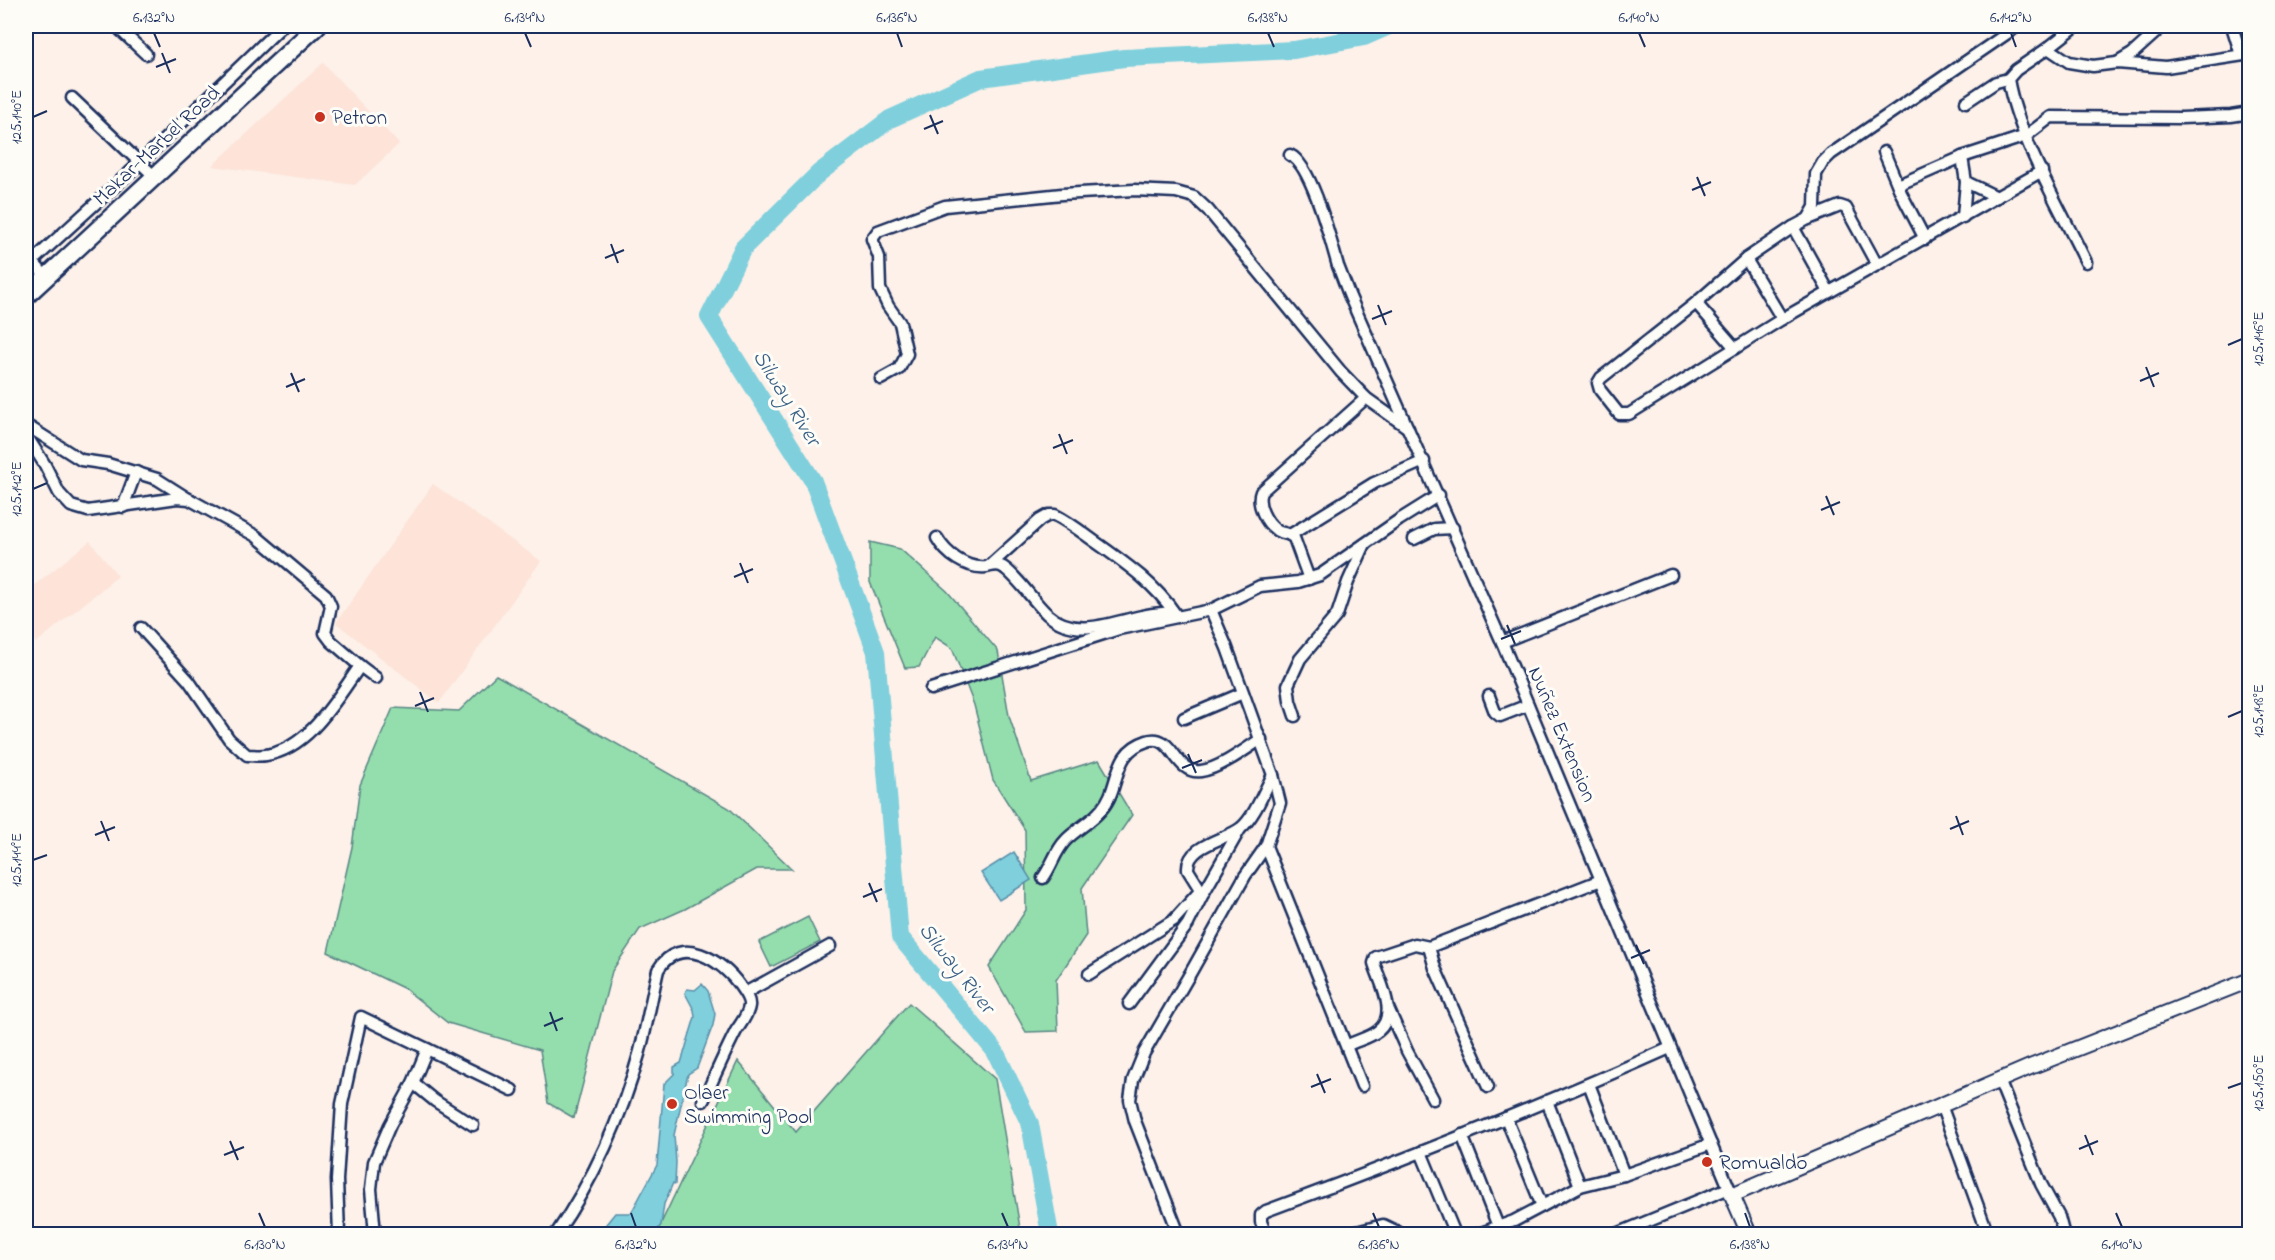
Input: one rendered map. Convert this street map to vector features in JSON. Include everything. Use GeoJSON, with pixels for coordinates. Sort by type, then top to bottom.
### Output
{"type":"FeatureCollection","features":[{"type":"Feature","properties":{"kind":"main road","name":"Makar-Marbel Road"},"geometry":{"type":"LineString","coordinates":[[26,296],[155,177],[307,29]]}},
{"type":"Feature","properties":{"kind":"street"},"geometry":{"type":"LineString","coordinates":[[116,26],[146,54]]}},
{"type":"Feature","properties":{"kind":"street"},"geometry":{"type":"LineString","coordinates":[[124,34],[134,26]]}},
{"type":"Feature","properties":{"kind":"street"},"geometry":{"type":"LineString","coordinates":[[46,278],[28,261],[140,163],[282,26]]}},
{"type":"Feature","properties":{"kind":"street"},"geometry":{"type":"LineString","coordinates":[[1808,219],[1815,207],[1816,174],[1823,162],[2017,26]]}},
{"type":"Feature","properties":{"kind":"street"},"geometry":{"type":"LineString","coordinates":[[1966,102],[1996,82],[2008,79],[2016,70],[2076,26]]}},
{"type":"Feature","properties":{"kind":"street"},"geometry":{"type":"LineString","coordinates":[[2117,63],[2132,54],[2163,26]]}},
{"type":"Feature","properties":{"kind":"street"},"geometry":{"type":"LineString","coordinates":[[2049,48],[2069,62],[2092,66],[2117,63],[2166,67],[2202,63],[2245,54],[2232,26]]}},
{"type":"Feature","properties":{"kind":"street"},"geometry":{"type":"LineString","coordinates":[[2008,79],[2026,136],[2086,262]]}},
{"type":"Feature","properties":{"kind":"street"},"geometry":{"type":"LineString","coordinates":[[72,98],[155,177]]}},
{"type":"Feature","properties":{"kind":"street"},"geometry":{"type":"LineString","coordinates":[[1898,185],[1962,157],[2026,136],[2051,117],[2181,118],[2250,113]]}},
{"type":"Feature","properties":{"kind":"street"},"geometry":{"type":"LineString","coordinates":[[1884,152],[1925,239]]}},
{"type":"Feature","properties":{"kind":"street","name":"Nuñez Extension"},"geometry":{"type":"LineString","coordinates":[[1290,155],[1300,165],[1322,209],[1338,267],[1350,297],[1502,642],[1749,1234]]}},
{"type":"Feature","properties":{"kind":"street"},"geometry":{"type":"LineString","coordinates":[[1962,157],[1966,182],[1964,217]]}},
{"type":"Feature","properties":{"kind":"street"},"geometry":{"type":"LineString","coordinates":[[1877,265],[1846,208],[1840,206],[1808,219],[1746,259],[1696,303],[1599,380],[1600,390],[1619,414],[1629,414],[1782,319],[1964,217],[2042,171]]}},
{"type":"Feature","properties":{"kind":"street"},"geometry":{"type":"LineString","coordinates":[[1966,182],[1997,197]]}},
{"type":"Feature","properties":{"kind":"street"},"geometry":{"type":"LineString","coordinates":[[881,379],[899,369],[907,354],[900,323],[880,289],[879,257],[872,238],[878,231],[945,206],[1062,194],[1134,190],[1176,192],[1194,197],[1208,210],[1341,372],[1366,398],[1410,430]]}},
{"type":"Feature","properties":{"kind":"street"},"geometry":{"type":"LineString","coordinates":[[1793,227],[1830,292]]}},
{"type":"Feature","properties":{"kind":"street"},"geometry":{"type":"LineString","coordinates":[[1746,259],[1782,319]]}},
{"type":"Feature","properties":{"kind":"street"},"geometry":{"type":"LineString","coordinates":[[1696,303],[1735,348]]}},
{"type":"Feature","properties":{"kind":"street"},"geometry":{"type":"LineString","coordinates":[[1309,579],[1295,541],[1290,535],[1275,530],[1270,523],[1259,502],[1260,492],[1366,398]]}},
{"type":"Feature","properties":{"kind":"street"},"geometry":{"type":"LineString","coordinates":[[26,425],[81,460],[158,479],[256,536],[326,595],[332,606],[325,633],[331,641],[376,678]]}},
{"type":"Feature","properties":{"kind":"street"},"geometry":{"type":"LineString","coordinates":[[26,435],[45,465],[59,494],[71,506],[88,511],[177,498],[189,499]]}},
{"type":"Feature","properties":{"kind":"street"},"geometry":{"type":"LineString","coordinates":[[1290,535],[1374,483],[1424,461]]}},
{"type":"Feature","properties":{"kind":"street"},"geometry":{"type":"LineString","coordinates":[[123,507],[136,472]]}},
{"type":"Feature","properties":{"kind":"street"},"geometry":{"type":"LineString","coordinates":[[931,688],[1119,629],[1175,615],[1211,610],[1260,586],[1309,579],[1439,495]]}},
{"type":"Feature","properties":{"kind":"street"},"geometry":{"type":"LineString","coordinates":[[989,566],[1040,520],[1049,515],[1055,515],[1146,580],[1175,615]]}},
{"type":"Feature","properties":{"kind":"street"},"geometry":{"type":"LineString","coordinates":[[1414,539],[1434,529],[1453,528]]}},
{"type":"Feature","properties":{"kind":"street"},"geometry":{"type":"LineString","coordinates":[[937,538],[941,546],[957,560],[974,566],[996,564],[1005,568],[1047,614],[1063,625],[1077,629],[1108,625],[1155,613],[1175,615]]}},
{"type":"Feature","properties":{"kind":"street"},"geometry":{"type":"LineString","coordinates":[[1295,716],[1288,685],[1300,659],[1337,615],[1348,582],[1366,543]]}},
{"type":"Feature","properties":{"kind":"street"},"geometry":{"type":"LineString","coordinates":[[1502,642],[1671,575]]}},
{"type":"Feature","properties":{"kind":"street"},"geometry":{"type":"LineString","coordinates":[[1179,1234],[1135,1121],[1130,1100],[1133,1080],[1144,1053],[1245,876],[1266,846],[1280,803],[1261,739],[1211,610]]}},
{"type":"Feature","properties":{"kind":"street"},"geometry":{"type":"LineString","coordinates":[[141,628],[189,681],[229,739],[247,755],[267,755],[285,749],[314,729],[360,666]]}},
{"type":"Feature","properties":{"kind":"street"},"geometry":{"type":"LineString","coordinates":[[1184,718],[1243,693]]}},
{"type":"Feature","properties":{"kind":"street"},"geometry":{"type":"LineString","coordinates":[[1489,696],[1495,712],[1500,716],[1528,705]]}},
{"type":"Feature","properties":{"kind":"street"},"geometry":{"type":"LineString","coordinates":[[1043,878],[1055,853],[1066,840],[1103,809],[1112,792],[1121,761],[1128,751],[1138,744],[1158,739],[1166,744],[1182,766],[1189,770],[1201,771],[1216,766],[1261,739]]}},
{"type":"Feature","properties":{"kind":"street"},"geometry":{"type":"LineString","coordinates":[[1129,1004],[1188,924],[1202,893],[1273,775]]}},
{"type":"Feature","properties":{"kind":"street"},"geometry":{"type":"LineString","coordinates":[[1202,893],[1188,870],[1190,859],[1204,847],[1240,828]]}},
{"type":"Feature","properties":{"kind":"street"},"geometry":{"type":"LineString","coordinates":[[1266,846],[1348,1045],[1362,1086]]}},
{"type":"Feature","properties":{"kind":"street"},"geometry":{"type":"LineString","coordinates":[[1433,1099],[1407,1051],[1388,1007],[1374,963],[1376,957],[1415,944],[1429,947],[1601,880]]}},
{"type":"Feature","properties":{"kind":"street"},"geometry":{"type":"LineString","coordinates":[[1089,974],[1174,920],[1202,893]]}},
{"type":"Feature","properties":{"kind":"street"},"geometry":{"type":"LineString","coordinates":[[745,993],[830,946]]}},
{"type":"Feature","properties":{"kind":"street"},"geometry":{"type":"LineString","coordinates":[[1429,947],[1435,968],[1488,1086]]}},
{"type":"Feature","properties":{"kind":"street"},"geometry":{"type":"LineString","coordinates":[[556,1234],[577,1204],[613,1131],[640,1050],[658,970],[663,963],[680,952],[699,953],[723,967],[749,1001],[747,1014],[734,1035],[703,1101]]}},
{"type":"Feature","properties":{"kind":"street"},"geometry":{"type":"LineString","coordinates":[[1617,1234],[1731,1192],[1999,1080],[2250,980]]}},
{"type":"Feature","properties":{"kind":"street"},"geometry":{"type":"LineString","coordinates":[[1348,1045],[1371,1036],[1382,1028],[1388,1007]]}},
{"type":"Feature","properties":{"kind":"street"},"geometry":{"type":"LineString","coordinates":[[339,1234],[337,1180],[342,1104],[358,1031],[375,1024],[512,1090]]}},
{"type":"Feature","properties":{"kind":"street"},"geometry":{"type":"LineString","coordinates":[[1266,1234],[1260,1219],[1266,1211],[1319,1193],[1506,1118],[1670,1048]]}},
{"type":"Feature","properties":{"kind":"street"},"geometry":{"type":"LineString","coordinates":[[375,1234],[371,1189],[374,1162],[427,1049]]}},
{"type":"Feature","properties":{"kind":"street"},"geometry":{"type":"LineString","coordinates":[[1999,1080],[2041,1184],[2059,1217],[2063,1232]]}},
{"type":"Feature","properties":{"kind":"street"},"geometry":{"type":"LineString","coordinates":[[413,1083],[435,1101],[472,1125]]}},
{"type":"Feature","properties":{"kind":"street"},"geometry":{"type":"LineString","coordinates":[[1588,1084],[1624,1175]]}},
{"type":"Feature","properties":{"kind":"street"},"geometry":{"type":"LineString","coordinates":[[1547,1101],[1580,1186]]}},
{"type":"Feature","properties":{"kind":"street"},"geometry":{"type":"LineString","coordinates":[[1941,1105],[1989,1234]]}},
{"type":"Feature","properties":{"kind":"street"},"geometry":{"type":"LineString","coordinates":[[1506,1118],[1542,1206]]}},
{"type":"Feature","properties":{"kind":"street"},"geometry":{"type":"LineString","coordinates":[[1462,1135],[1500,1231]]}},
{"type":"Feature","properties":{"kind":"street"},"geometry":{"type":"LineString","coordinates":[[1478,1234],[1500,1231],[1580,1186],[1624,1175],[1711,1144]]}},
{"type":"Feature","properties":{"kind":"street"},"geometry":{"type":"LineString","coordinates":[[1420,1152],[1455,1234]]}},
{"type":"Feature","properties":{"kind":"street"},"geometry":{"type":"LineString","coordinates":[[1349,1234],[1383,1225],[1402,1234]]}},
{"type":"Feature","properties":{"kind":"shaded area"},"geometry":{"type":"Polygon","coordinates":[[[323,63],[399,144],[355,185],[212,166],[323,63]]]}},
{"type":"Feature","properties":{"kind":"shaded area"},"geometry":{"type":"Polygon","coordinates":[[[433,484],[541,561],[439,703],[336,623],[433,484]]]}},
{"type":"Feature","properties":{"kind":"shaded area"},"geometry":{"type":"Polygon","coordinates":[[[90,541],[118,576],[36,643],[26,630],[26,592],[90,541]]]}},
{"type":"Feature","properties":{"kind":"green space"},"geometry":{"type":"Polygon","coordinates":[[[870,542],[900,549],[947,591],[998,651],[1009,716],[1031,781],[1099,760],[1132,815],[1082,888],[1086,935],[1056,980],[1058,1031],[1026,1032],[989,967],[1026,910],[1025,830],[993,780],[974,705],[952,648],[935,637],[919,667],[905,668],[870,582],[870,542]]]}},
{"type":"Feature","properties":{"kind":"green space"},"geometry":{"type":"Polygon","coordinates":[[[496,675],[729,808],[792,869],[757,869],[685,909],[640,929],[612,971],[574,1118],[548,1103],[540,1050],[448,1023],[405,989],[328,952],[352,847],[360,785],[393,708],[459,711],[496,675]]]}},
{"type":"Feature","properties":{"kind":"green space"},"geometry":{"type":"Polygon","coordinates":[[[808,917],[820,942],[771,967],[759,942],[808,917]]]}},
{"type":"Feature","properties":{"kind":"green space"},"geometry":{"type":"Polygon","coordinates":[[[909,1003],[995,1079],[1021,1234],[656,1234],[738,1061],[796,1132],[909,1003]]]}},
{"type":"Feature","properties":{"kind":"water"},"geometry":{"type":"Polygon","coordinates":[[[1014,852],[1031,880],[999,900],[981,873],[1014,852]]]}},
{"type":"Feature","properties":{"kind":"water","name":"Olaer Swimming Pool"},"geometry":{"type":"Polygon","coordinates":[[[702,984],[708,991],[715,1014],[697,1068],[688,1074],[674,1135],[675,1184],[673,1183],[664,1204],[661,1225],[655,1234],[598,1234],[615,1213],[631,1213],[657,1165],[664,1084],[674,1074],[674,1067],[681,1063],[695,1017],[685,993],[687,989],[695,990],[702,984]]]}},
{"type":"Feature","properties":{"kind":"waterway","name":"Silway River"},"geometry":{"type":"LineString","coordinates":[[1050,1234],[1030,1124],[995,1051],[900,937],[876,652],[813,481],[709,317],[743,248],[819,173],[890,119],[981,78],[1124,58],[1294,50],[1364,37],[1389,26]]}},
{"type":"Feature","properties":{"kind":"place","name":"Petron"},"geometry":{"type":"Point","coordinates":[320,117]}},
{"type":"Feature","properties":{"kind":"place","name":"Olaer Swimming Pool"},"geometry":{"type":"Point","coordinates":[672,1104]}},
{"type":"Feature","properties":{"kind":"place","name":"Romualdo"},"geometry":{"type":"Point","coordinates":[1707,1162]}}]}
